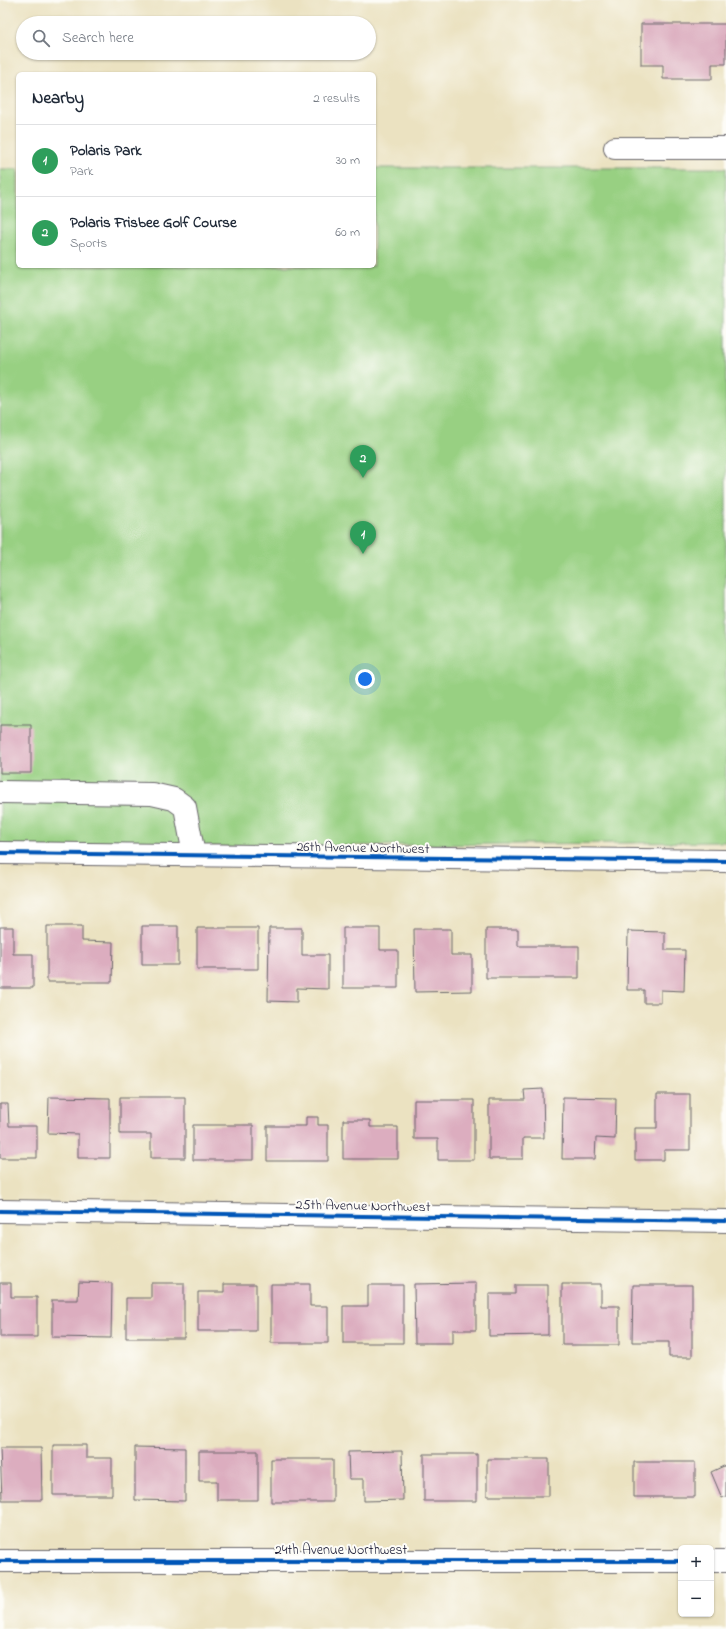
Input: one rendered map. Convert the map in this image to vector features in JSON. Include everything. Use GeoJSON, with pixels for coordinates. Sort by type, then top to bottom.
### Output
{"type":"FeatureCollection","features":[{"type":"Feature","properties":{"kind":"street"},"geometry":{"type":"LineString","coordinates":[[615,148],[726,148]]}},
{"type":"Feature","properties":{"kind":"street"},"geometry":{"type":"LineString","coordinates":[[0,792],[152,794],[174,799],[185,807],[194,855]]}},
{"type":"Feature","properties":{"kind":"street","name":"26th Avenue Northwest"},"geometry":{"type":"LineString","coordinates":[[0,852],[726,861]]}},
{"type":"Feature","properties":{"kind":"street","name":"25th Avenue Northwest"},"geometry":{"type":"LineString","coordinates":[[0,1212],[726,1221]]}},
{"type":"Feature","properties":{"kind":"street","name":"24th Avenue Northwest"},"geometry":{"type":"LineString","coordinates":[[0,1561],[678,1561]]}},
{"type":"Feature","properties":{"kind":"street"},"geometry":{"type":"LineString","coordinates":[[714,1561],[726,1561]]}},
{"type":"Feature","properties":{"kind":"green space"},"geometry":{"type":"Polygon","coordinates":[[[376,168],[726,168],[726,842],[0,849],[0,169],[16,169],[16,268],[376,268],[376,168]]]}},
{"type":"Feature","properties":{"kind":"building"},"geometry":{"type":"Polygon","coordinates":[[[641,24],[726,24],[726,64],[712,64],[712,79],[663,79],[663,65],[641,65],[641,24]]]}},
{"type":"Feature","properties":{"kind":"building"},"geometry":{"type":"Polygon","coordinates":[[[0,725],[31,725],[31,773],[0,773],[0,725]]]}},
{"type":"Feature","properties":{"kind":"building"},"geometry":{"type":"Polygon","coordinates":[[[47,926],[82,926],[82,941],[113,942],[112,982],[47,982],[47,926]]]}},
{"type":"Feature","properties":{"kind":"building"},"geometry":{"type":"Polygon","coordinates":[[[142,926],[178,926],[178,965],[142,965],[142,926]]]}},
{"type":"Feature","properties":{"kind":"building"},"geometry":{"type":"Polygon","coordinates":[[[0,927],[13,927],[13,954],[33,954],[33,988],[0,988],[0,927]]]}},
{"type":"Feature","properties":{"kind":"building"},"geometry":{"type":"Polygon","coordinates":[[[197,928],[258,928],[258,969],[197,969],[197,928]]]}},
{"type":"Feature","properties":{"kind":"building"},"geometry":{"type":"Polygon","coordinates":[[[269,928],[302,928],[302,955],[328,955],[328,989],[297,988],[297,1002],[268,1001],[269,928]]]}},
{"type":"Feature","properties":{"kind":"building"},"geometry":{"type":"Polygon","coordinates":[[[343,928],[380,928],[380,950],[398,950],[398,988],[343,988],[343,928]]]}},
{"type":"Feature","properties":{"kind":"building"},"geometry":{"type":"Polygon","coordinates":[[[414,929],[451,929],[451,955],[472,955],[472,991],[415,992],[414,929]]]}},
{"type":"Feature","properties":{"kind":"building"},"geometry":{"type":"Polygon","coordinates":[[[486,929],[518,929],[518,946],[579,946],[579,978],[486,978],[486,929]]]}},
{"type":"Feature","properties":{"kind":"building"},"geometry":{"type":"Polygon","coordinates":[[[628,931],[665,932],[665,950],[685,950],[684,991],[661,990],[661,1003],[644,1003],[644,990],[627,990],[628,931]]]}},
{"type":"Feature","properties":{"kind":"building"},"geometry":{"type":"Polygon","coordinates":[[[543,1089],[544,1138],[523,1138],[523,1159],[489,1159],[489,1100],[525,1100],[524,1090],[543,1089]]]}},
{"type":"Feature","properties":{"kind":"building"},"geometry":{"type":"Polygon","coordinates":[[[657,1094],[690,1094],[690,1150],[664,1150],[664,1160],[635,1160],[635,1128],[657,1128],[657,1094]]]}},
{"type":"Feature","properties":{"kind":"building"},"geometry":{"type":"Polygon","coordinates":[[[49,1097],[110,1098],[110,1158],[78,1158],[78,1134],[48,1133],[49,1097]]]}},
{"type":"Feature","properties":{"kind":"building"},"geometry":{"type":"Polygon","coordinates":[[[120,1097],[185,1097],[185,1158],[151,1158],[151,1134],[120,1134],[120,1097]]]}},
{"type":"Feature","properties":{"kind":"building"},"geometry":{"type":"Polygon","coordinates":[[[563,1097],[616,1098],[615,1139],[596,1138],[595,1159],[562,1159],[563,1097]]]}},
{"type":"Feature","properties":{"kind":"building"},"geometry":{"type":"Polygon","coordinates":[[[414,1100],[474,1100],[474,1160],[438,1160],[438,1139],[414,1139],[414,1100]]]}},
{"type":"Feature","properties":{"kind":"building"},"geometry":{"type":"Polygon","coordinates":[[[0,1104],[8,1104],[9,1126],[37,1126],[37,1158],[0,1158],[0,1104]]]}},
{"type":"Feature","properties":{"kind":"building"},"geometry":{"type":"Polygon","coordinates":[[[306,1117],[318,1117],[318,1125],[328,1125],[328,1161],[267,1161],[267,1126],[306,1126],[306,1117]]]}},
{"type":"Feature","properties":{"kind":"building"},"geometry":{"type":"Polygon","coordinates":[[[343,1120],[370,1120],[370,1127],[398,1127],[398,1159],[343,1159],[343,1120]]]}},
{"type":"Feature","properties":{"kind":"building"},"geometry":{"type":"Polygon","coordinates":[[[193,1125],[253,1125],[253,1160],[193,1160],[193,1125]]]}},
{"type":"Feature","properties":{"kind":"building"},"geometry":{"type":"Polygon","coordinates":[[[79,1282],[112,1283],[111,1338],[52,1337],[52,1300],[78,1300],[79,1282]]]}},
{"type":"Feature","properties":{"kind":"building"},"geometry":{"type":"Polygon","coordinates":[[[0,1283],[11,1283],[11,1297],[37,1297],[37,1337],[0,1337],[0,1283]]]}},
{"type":"Feature","properties":{"kind":"building"},"geometry":{"type":"Polygon","coordinates":[[[151,1283],[184,1283],[184,1338],[126,1338],[126,1298],[151,1298],[151,1283]]]}},
{"type":"Feature","properties":{"kind":"building"},"geometry":{"type":"Polygon","coordinates":[[[476,1283],[476,1330],[453,1330],[453,1343],[415,1343],[414,1284],[476,1283]]]}},
{"type":"Feature","properties":{"kind":"building"},"geometry":{"type":"Polygon","coordinates":[[[224,1284],[256,1284],[256,1331],[198,1331],[198,1292],[224,1292],[224,1284]]]}},
{"type":"Feature","properties":{"kind":"building"},"geometry":{"type":"Polygon","coordinates":[[[271,1284],[310,1284],[310,1306],[328,1306],[328,1343],[271,1343],[271,1284]]]}},
{"type":"Feature","properties":{"kind":"building"},"geometry":{"type":"Polygon","coordinates":[[[562,1284],[601,1284],[601,1306],[619,1306],[619,1345],[562,1345],[562,1284]]]}},
{"type":"Feature","properties":{"kind":"building"},"geometry":{"type":"Polygon","coordinates":[[[368,1285],[403,1285],[403,1343],[343,1343],[343,1306],[368,1306],[368,1285]]]}},
{"type":"Feature","properties":{"kind":"building"},"geometry":{"type":"Polygon","coordinates":[[[515,1285],[548,1285],[548,1335],[489,1336],[489,1294],[515,1294],[515,1285]]]}},
{"type":"Feature","properties":{"kind":"building"},"geometry":{"type":"Polygon","coordinates":[[[633,1285],[692,1285],[692,1357],[669,1357],[669,1342],[632,1342],[633,1285]]]}},
{"type":"Feature","properties":{"kind":"building"},"geometry":{"type":"Polygon","coordinates":[[[53,1445],[86,1445],[86,1458],[112,1458],[112,1495],[53,1495],[53,1445]]]}},
{"type":"Feature","properties":{"kind":"building"},"geometry":{"type":"Polygon","coordinates":[[[135,1447],[185,1448],[185,1501],[135,1500],[135,1447]]]}},
{"type":"Feature","properties":{"kind":"building"},"geometry":{"type":"Polygon","coordinates":[[[0,1448],[41,1448],[42,1500],[2,1500],[0,1448]]]}},
{"type":"Feature","properties":{"kind":"building"},"geometry":{"type":"Polygon","coordinates":[[[199,1451],[258,1451],[258,1500],[217,1500],[217,1481],[199,1481],[199,1451]]]}},
{"type":"Feature","properties":{"kind":"building"},"geometry":{"type":"Polygon","coordinates":[[[402,1451],[403,1500],[364,1501],[364,1479],[349,1479],[348,1452],[402,1451]]]}},
{"type":"Feature","properties":{"kind":"building"},"geometry":{"type":"Polygon","coordinates":[[[424,1454],[477,1454],[477,1501],[424,1501],[424,1454]]]}},
{"type":"Feature","properties":{"kind":"building"},"geometry":{"type":"Polygon","coordinates":[[[271,1459],[333,1459],[333,1502],[271,1502],[271,1459]]]}},
{"type":"Feature","properties":{"kind":"building"},"geometry":{"type":"Polygon","coordinates":[[[487,1459],[549,1459],[549,1496],[487,1496],[487,1459]]]}},
{"type":"Feature","properties":{"kind":"building"},"geometry":{"type":"Polygon","coordinates":[[[634,1462],[695,1462],[695,1497],[634,1497],[634,1462]]]}},
{"type":"Feature","properties":{"kind":"building"},"geometry":{"type":"Polygon","coordinates":[[[726,1465],[726,1496],[722,1498],[711,1472],[726,1465]]]}},
{"type":"Feature","properties":{"kind":"cycle path"},"geometry":{"type":"LineString","coordinates":[[0,853],[726,861]]}},
{"type":"Feature","properties":{"kind":"cycle path"},"geometry":{"type":"LineString","coordinates":[[0,1211],[726,1221]]}},
{"type":"Feature","properties":{"kind":"cycle path"},"geometry":{"type":"LineString","coordinates":[[0,1561],[678,1561]]}},
{"type":"Feature","properties":{"kind":"place","name":"Polaris Frisbee Golf Course"},"geometry":{"type":"Point","coordinates":[363,478]}},
{"type":"Feature","properties":{"kind":"place","name":"Polaris Park"},"geometry":{"type":"Point","coordinates":[363,554]}}]}
